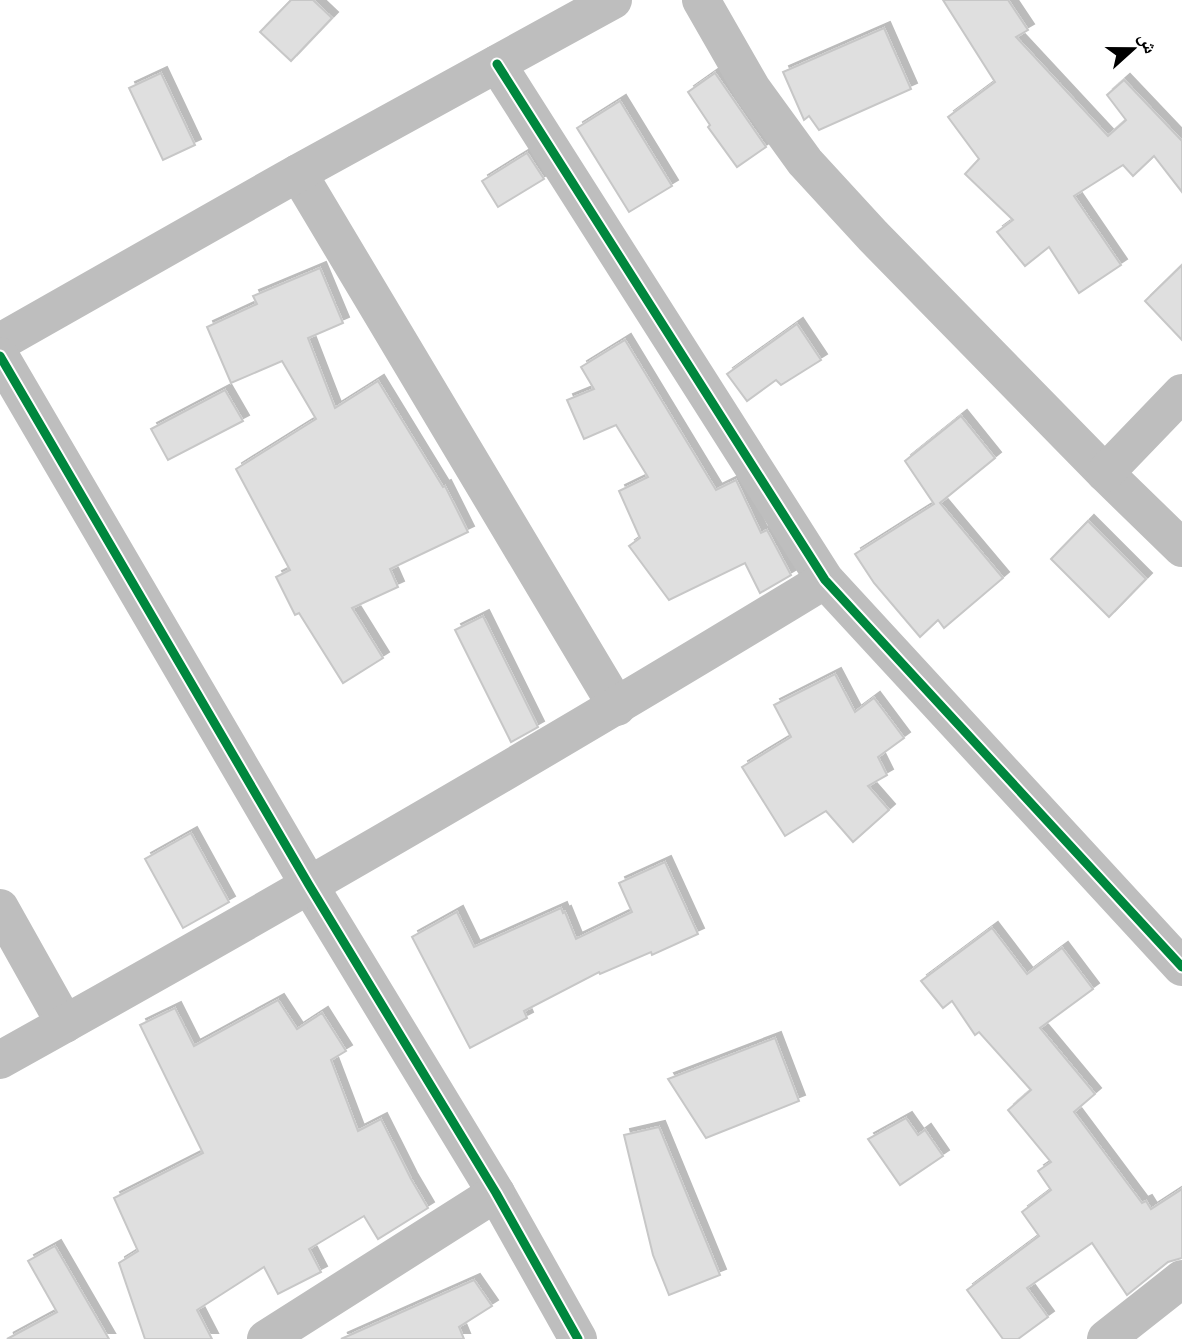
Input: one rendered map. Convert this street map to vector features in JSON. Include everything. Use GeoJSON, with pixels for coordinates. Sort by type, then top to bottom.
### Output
{"type":"FeatureCollection","features":[{"type":"Feature","properties":{"kind":"street"},"geometry":{"type":"LineString","coordinates":[[0,342],[298,173],[613,0]]}},
{"type":"Feature","properties":{"kind":"street"},"geometry":{"type":"LineString","coordinates":[[701,0],[752,89],[805,162],[873,236],[1182,548]]}},
{"type":"Feature","properties":{"kind":"street"},"geometry":{"type":"LineString","coordinates":[[497,64],[825,580],[1182,967]]}},
{"type":"Feature","properties":{"kind":"street"},"geometry":{"type":"LineString","coordinates":[[298,173],[617,707]]}},
{"type":"Feature","properties":{"kind":"street"},"geometry":{"type":"LineString","coordinates":[[0,356],[309,885],[496,1193],[578,1339]]}},
{"type":"Feature","properties":{"kind":"street"},"geometry":{"type":"LineString","coordinates":[[1105,473],[1182,393]]}},
{"type":"Feature","properties":{"kind":"street"},"geometry":{"type":"LineString","coordinates":[[0,1060],[617,707],[825,580]]}},
{"type":"Feature","properties":{"kind":"street"},"geometry":{"type":"LineString","coordinates":[[0,908],[65,1024]]}},
{"type":"Feature","properties":{"kind":"street"},"geometry":{"type":"LineString","coordinates":[[266,1339],[496,1193]]}},
{"type":"Feature","properties":{"kind":"street"},"geometry":{"type":"LineString","coordinates":[[1106,1339],[1182,1279]]}},
{"type":"Feature","properties":{"kind":"building"},"geometry":{"type":"Polygon","coordinates":[[[291,0],[313,0],[332,18],[291,61],[260,32],[291,0]]]}},
{"type":"Feature","properties":{"kind":"building"},"geometry":{"type":"Polygon","coordinates":[[[943,0],[1008,0],[1028,30],[1016,37],[1108,136],[1126,120],[1107,95],[1124,80],[1182,141],[1182,192],[1154,156],[1133,176],[1123,165],[1074,196],[1121,265],[1079,293],[1049,247],[1025,266],[997,232],[1013,220],[965,174],[979,159],[948,117],[995,82],[943,0]]]}},
{"type":"Feature","properties":{"kind":"building"},"geometry":{"type":"Polygon","coordinates":[[[884,28],[911,89],[819,130],[809,116],[804,120],[783,72],[884,28]]]}},
{"type":"Feature","properties":{"kind":"building"},"geometry":{"type":"Polygon","coordinates":[[[161,73],[195,145],[163,160],[129,88],[161,73]]]}},
{"type":"Feature","properties":{"kind":"building"},"geometry":{"type":"Polygon","coordinates":[[[715,73],[766,147],[737,167],[708,127],[710,125],[688,92],[715,73]]]}},
{"type":"Feature","properties":{"kind":"building"},"geometry":{"type":"Polygon","coordinates":[[[620,101],[672,186],[629,212],[577,128],[620,101]]]}},
{"type":"Feature","properties":{"kind":"building"},"geometry":{"type":"Polygon","coordinates":[[[527,153],[544,179],[498,207],[482,181],[527,153]]]}},
{"type":"Feature","properties":{"kind":"building"},"geometry":{"type":"Polygon","coordinates":[[[1182,265],[1182,340],[1145,301],[1182,265]]]}},
{"type":"Feature","properties":{"kind":"building"},"geometry":{"type":"Polygon","coordinates":[[[320,268],[343,323],[308,338],[335,408],[378,381],[443,487],[445,486],[468,532],[390,569],[398,587],[352,608],[383,658],[343,683],[299,613],[295,615],[276,577],[290,570],[236,469],[316,419],[282,361],[231,383],[207,327],[257,304],[253,296],[320,268]]]}},
{"type":"Feature","properties":{"kind":"building"},"geometry":{"type":"Polygon","coordinates":[[[797,324],[821,360],[781,385],[776,380],[747,401],[727,374],[797,324]]]}},
{"type":"Feature","properties":{"kind":"building"},"geometry":{"type":"Polygon","coordinates":[[[625,340],[716,490],[736,480],[761,533],[767,530],[791,575],[760,593],[745,563],[669,600],[629,546],[640,538],[619,491],[648,477],[616,425],[584,439],[567,400],[594,389],[581,367],[625,340]]]}},
{"type":"Feature","properties":{"kind":"building"},"geometry":{"type":"Polygon","coordinates":[[[225,390],[243,421],[168,460],[151,429],[225,390]]]}},
{"type":"Feature","properties":{"kind":"building"},"geometry":{"type":"Polygon","coordinates":[[[961,416],[995,458],[940,503],[1003,578],[944,628],[938,620],[920,637],[874,583],[855,554],[934,504],[905,461],[961,416]]]}},
{"type":"Feature","properties":{"kind":"building"},"geometry":{"type":"Polygon","coordinates":[[[1088,521],[1146,579],[1109,617],[1051,559],[1088,521]]]}},
{"type":"Feature","properties":{"kind":"building"},"geometry":{"type":"Polygon","coordinates":[[[483,616],[538,727],[511,742],[455,630],[483,616]]]}},
{"type":"Feature","properties":{"kind":"building"},"geometry":{"type":"Polygon","coordinates":[[[835,674],[855,712],[874,698],[904,738],[878,757],[887,775],[868,786],[889,810],[853,842],[826,811],[785,836],[742,767],[791,737],[774,705],[835,674]]]}},
{"type":"Feature","properties":{"kind":"building"},"geometry":{"type":"Polygon","coordinates":[[[191,833],[229,902],[183,928],[145,859],[191,833]]]}},
{"type":"Feature","properties":{"kind":"building"},"geometry":{"type":"Polygon","coordinates":[[[665,862],[698,934],[652,955],[651,952],[600,974],[599,972],[524,1011],[527,1018],[470,1048],[412,937],[457,912],[474,947],[561,908],[576,939],[632,912],[619,883],[665,862]]]}},
{"type":"Feature","properties":{"kind":"building"},"geometry":{"type":"Polygon","coordinates":[[[992,928],[1027,974],[1062,948],[1093,989],[1040,1028],[1095,1094],[1074,1112],[1142,1203],[1146,1201],[1151,1209],[1182,1189],[1182,1258],[1168,1262],[1127,1295],[1092,1243],[1027,1288],[1048,1317],[1018,1339],[1003,1339],[967,1290],[1039,1236],[1022,1212],[1051,1190],[1038,1171],[1051,1162],[1008,1110],[1031,1090],[979,1032],[975,1035],[952,1001],[943,1008],[921,981],[992,928]]]}},
{"type":"Feature","properties":{"kind":"building"},"geometry":{"type":"Polygon","coordinates":[[[278,1000],[297,1029],[322,1013],[346,1051],[331,1060],[358,1131],[381,1119],[428,1208],[378,1239],[364,1216],[309,1249],[321,1272],[278,1294],[264,1267],[197,1310],[212,1339],[145,1339],[119,1263],[138,1251],[114,1198],[203,1153],[140,1025],[175,1008],[194,1046],[278,1000]]]}},
{"type":"Feature","properties":{"kind":"building"},"geometry":{"type":"Polygon","coordinates":[[[775,1038],[799,1101],[706,1138],[668,1079],[775,1038]]]}},
{"type":"Feature","properties":{"kind":"building"},"geometry":{"type":"Polygon","coordinates":[[[906,1118],[918,1135],[925,1130],[943,1156],[900,1185],[868,1139],[906,1118]]]}},
{"type":"Feature","properties":{"kind":"building"},"geometry":{"type":"Polygon","coordinates":[[[659,1127],[720,1275],[669,1295],[653,1255],[624,1135],[659,1127]]]}},
{"type":"Feature","properties":{"kind":"building"},"geometry":{"type":"Polygon","coordinates":[[[55,1246],[109,1339],[7,1339],[57,1312],[28,1261],[55,1246]]]}},
{"type":"Feature","properties":{"kind":"building"},"geometry":{"type":"Polygon","coordinates":[[[474,1280],[492,1306],[459,1327],[464,1339],[341,1339],[474,1280]]]}},
{"type":"Feature","properties":{"kind":"cycle path"},"geometry":{"type":"LineString","coordinates":[[497,64],[825,580],[1182,967]]}},
{"type":"Feature","properties":{"kind":"cycle path"},"geometry":{"type":"LineString","coordinates":[[0,356],[309,885],[496,1193],[578,1339]]}}]}
